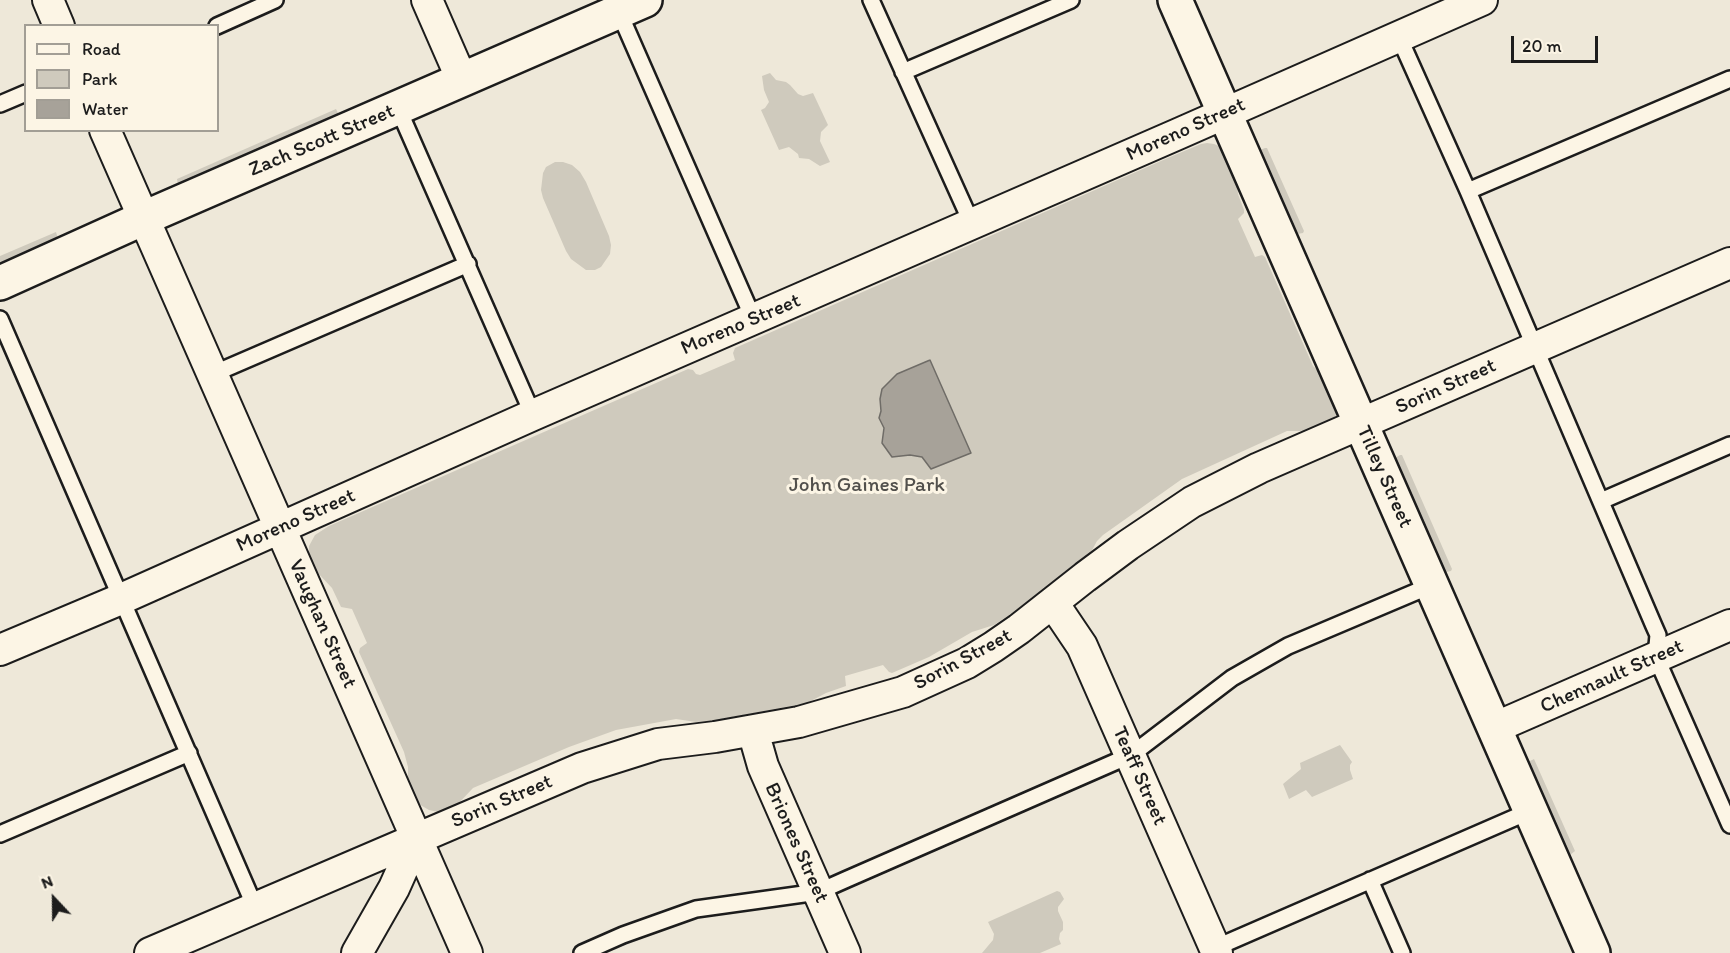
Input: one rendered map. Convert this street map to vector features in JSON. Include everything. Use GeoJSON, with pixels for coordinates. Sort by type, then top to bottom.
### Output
{"type":"FeatureCollection","features":[{"type":"Feature","properties":{"kind":"street"},"geometry":{"type":"LineString","coordinates":[[48,0],[58,24]]}},
{"type":"Feature","properties":{"kind":"street"},"geometry":{"type":"LineString","coordinates":[[427,0],[462,80]]}},
{"type":"Feature","properties":{"kind":"street","name":"Tilley Street"},"geometry":{"type":"LineString","coordinates":[[1175,0],[1593,953]]}},
{"type":"Feature","properties":{"kind":"street","name":"Moreno Street"},"geometry":{"type":"LineString","coordinates":[[0,650],[1482,0]]}},
{"type":"Feature","properties":{"kind":"street","name":"Zach Scott Street"},"geometry":{"type":"LineString","coordinates":[[0,283],[632,6]]}},
{"type":"Feature","properties":{"kind":"street","name":"Vaughan Street"},"geometry":{"type":"LineString","coordinates":[[106,132],[467,953]]}},
{"type":"Feature","properties":{"kind":"street","name":"Sorin Street"},"geometry":{"type":"LineString","coordinates":[[150,953],[582,768],[658,744],[753,731],[799,722],[903,692],[967,663],[1019,629],[1111,558],[1192,502],[1259,468],[1730,263]]}},
{"type":"Feature","properties":{"kind":"street","name":"Teaff Street"},"geometry":{"type":"LineString","coordinates":[[1053,603],[1082,646],[1216,950]]}},
{"type":"Feature","properties":{"kind":"street","name":"Chennault Street"},"geometry":{"type":"LineString","coordinates":[[1494,728],[1730,625]]}},
{"type":"Feature","properties":{"kind":"street","name":"Briones Street"},"geometry":{"type":"LineString","coordinates":[[753,731],[763,766],[845,953]]}},
{"type":"Feature","properties":{"kind":"street"},"geometry":{"type":"LineString","coordinates":[[357,953],[394,888],[416,839]]}},
{"type":"Feature","properties":{"kind":"lane"},"geometry":{"type":"LineString","coordinates":[[219,25],[244,6],[275,0]]}},
{"type":"Feature","properties":{"kind":"lane"},"geometry":{"type":"LineString","coordinates":[[871,0],[972,224]]}},
{"type":"Feature","properties":{"kind":"lane"},"geometry":{"type":"LineString","coordinates":[[903,72],[1071,0]]}},
{"type":"Feature","properties":{"kind":"lane"},"geometry":{"type":"LineString","coordinates":[[632,6],[754,320]]}},
{"type":"Feature","properties":{"kind":"lane"},"geometry":{"type":"LineString","coordinates":[[1399,37],[1658,635],[1656,657],[1727,808],[1730,825]]}},
{"type":"Feature","properties":{"kind":"lane"},"geometry":{"type":"LineString","coordinates":[[1468,192],[1730,79]]}},
{"type":"Feature","properties":{"kind":"lane"},"geometry":{"type":"LineString","coordinates":[[0,104],[24,94]]}},
{"type":"Feature","properties":{"kind":"lane"},"geometry":{"type":"LineString","coordinates":[[398,108],[533,415]]}},
{"type":"Feature","properties":{"kind":"lane"},"geometry":{"type":"LineString","coordinates":[[213,375],[468,264]]}},
{"type":"Feature","properties":{"kind":"lane"},"geometry":{"type":"LineString","coordinates":[[0,319],[255,907]]}},
{"type":"Feature","properties":{"kind":"lane"},"geometry":{"type":"LineString","coordinates":[[1601,501],[1730,445]]}},
{"type":"Feature","properties":{"kind":"lane"},"geometry":{"type":"LineString","coordinates":[[582,953],[623,935],[696,909],[818,892],[1131,755],[1232,678],[1288,646],[1432,585]]}},
{"type":"Feature","properties":{"kind":"lane"},"geometry":{"type":"LineString","coordinates":[[0,834],[189,753]]}},
{"type":"Feature","properties":{"kind":"lane"},"geometry":{"type":"LineString","coordinates":[[1216,950],[1530,811]]}},
{"type":"Feature","properties":{"kind":"lane"},"geometry":{"type":"LineString","coordinates":[[1370,880],[1402,953]]}},
{"type":"Feature","properties":{"kind":"green space"},"geometry":{"type":"Polygon","coordinates":[[[770,73],[776,80],[790,85],[798,94],[803,96],[813,93],[828,125],[821,132],[820,141],[830,162],[820,166],[809,159],[799,158],[798,154],[789,147],[779,150],[761,110],[769,102],[762,76],[770,73]]]}},
{"type":"Feature","properties":{"kind":"green space"},"geometry":{"type":"Polygon","coordinates":[[[336,109],[339,115],[178,185],[177,179],[336,109]]]}},
{"type":"Feature","properties":{"kind":"green space","name":"John Gaines Park"},"geometry":{"type":"Polygon","coordinates":[[[1207,143],[1226,149],[1236,175],[1238,194],[1244,210],[1238,219],[1255,257],[1262,255],[1265,257],[1313,366],[1326,378],[1338,406],[1337,414],[1332,420],[1309,431],[1287,431],[1182,479],[1103,535],[1090,554],[1015,611],[994,625],[972,632],[929,657],[892,673],[883,665],[845,676],[846,686],[807,703],[711,721],[696,722],[676,719],[616,730],[569,747],[473,788],[457,805],[438,812],[417,803],[408,783],[408,767],[404,752],[359,652],[360,648],[367,643],[352,609],[341,607],[332,588],[316,571],[312,562],[309,546],[315,535],[329,526],[688,369],[700,375],[735,360],[733,353],[735,348],[1170,157],[1207,143]]]}},
{"type":"Feature","properties":{"kind":"green space"},"geometry":{"type":"Polygon","coordinates":[[[1267,148],[1303,233],[1297,234],[1260,150],[1267,148]]]}},
{"type":"Feature","properties":{"kind":"green space"},"geometry":{"type":"Polygon","coordinates":[[[555,162],[572,165],[580,172],[609,236],[610,254],[601,267],[595,270],[586,270],[571,259],[543,198],[541,190],[543,173],[546,167],[555,162]]]}},
{"type":"Feature","properties":{"kind":"green space"},"geometry":{"type":"Polygon","coordinates":[[[56,232],[58,239],[0,264],[0,256],[56,232]]]}},
{"type":"Feature","properties":{"kind":"green space"},"geometry":{"type":"Polygon","coordinates":[[[1402,455],[1451,571],[1446,572],[1395,458],[1402,455]]]}},
{"type":"Feature","properties":{"kind":"green space"},"geometry":{"type":"Polygon","coordinates":[[[1340,745],[1352,762],[1350,770],[1353,779],[1312,797],[1306,790],[1289,799],[1283,784],[1301,769],[1300,763],[1340,745]]]}},
{"type":"Feature","properties":{"kind":"green space"},"geometry":{"type":"Polygon","coordinates":[[[1534,759],[1575,851],[1570,855],[1528,762],[1534,759]]]}},
{"type":"Feature","properties":{"kind":"green space"},"geometry":{"type":"Polygon","coordinates":[[[1057,891],[1064,899],[1058,907],[1063,922],[1063,930],[1059,939],[1061,944],[1040,953],[982,953],[993,940],[994,934],[988,922],[1057,891]]]}},
{"type":"Feature","properties":{"kind":"water"},"geometry":{"type":"Polygon","coordinates":[[[930,360],[971,453],[931,469],[922,457],[910,455],[892,457],[882,443],[884,428],[879,418],[882,389],[897,374],[930,360]]]}}]}
